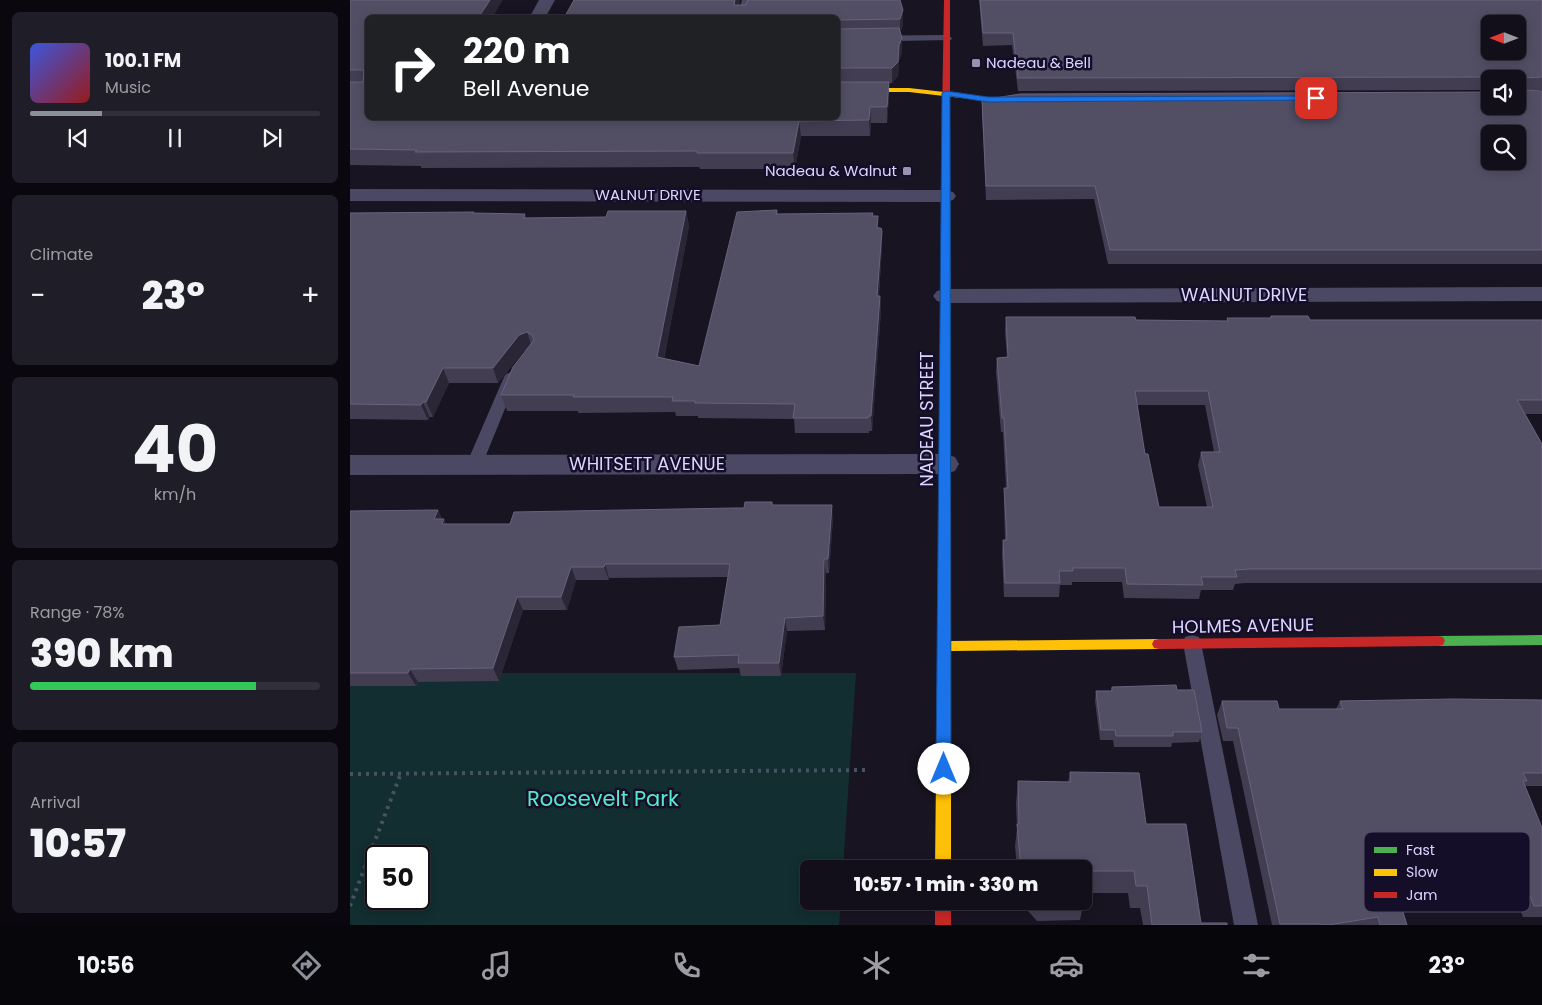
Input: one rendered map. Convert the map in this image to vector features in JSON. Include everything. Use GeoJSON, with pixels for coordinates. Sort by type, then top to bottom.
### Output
{"type":"FeatureCollection","features":[{"type":"Feature","properties":{"kind":"main road","name":"NADEAU STREET"},"geometry":{"type":"LineString","coordinates":[[943,860],[947,0]]}},
{"type":"Feature","properties":{"kind":"main road"},"geometry":{"type":"LineString","coordinates":[[840,90],[909,90],[988,99],[1037,99]]}},
{"type":"Feature","properties":{"kind":"main road","name":"HOLMES AVENUE"},"geometry":{"type":"LineString","coordinates":[[944,646],[1542,640]]}},
{"type":"Feature","properties":{"kind":"main road"},"geometry":{"type":"LineString","coordinates":[[943,910],[943,925]]}},
{"type":"Feature","properties":{"kind":"street"},"geometry":{"type":"LineString","coordinates":[[539,15],[547,0]]}},
{"type":"Feature","properties":{"kind":"street","name":"WALNUT DRIVE"},"geometry":{"type":"LineString","coordinates":[[350,195],[946,196]]}},
{"type":"Feature","properties":{"kind":"street","name":"WALNUT DRIVE"},"geometry":{"type":"LineString","coordinates":[[945,296],[1542,294]]}},
{"type":"Feature","properties":{"kind":"street","name":"WHITSETT AVENUE"},"geometry":{"type":"LineString","coordinates":[[350,465],[945,464]]}},
{"type":"Feature","properties":{"kind":"lane"},"geometry":{"type":"LineString","coordinates":[[743,15],[746,0]]}},
{"type":"Feature","properties":{"kind":"lane"},"geometry":{"type":"LineString","coordinates":[[840,39],[946,38]]}},
{"type":"Feature","properties":{"kind":"lane"},"geometry":{"type":"LineString","coordinates":[[474,465],[510,379],[519,368]]}},
{"type":"Feature","properties":{"kind":"lane"},"geometry":{"type":"LineString","coordinates":[[1192,644],[1246,925]]}},
{"type":"Feature","properties":{"kind":"path"},"geometry":{"type":"LineString","coordinates":[[350,774],[868,770]]}},
{"type":"Feature","properties":{"kind":"path"},"geometry":{"type":"LineString","coordinates":[[350,906],[402,773]]}},
{"type":"Feature","properties":{"kind":"green space","name":"Roosevelt Park"},"geometry":{"type":"Polygon","coordinates":[[[350,673],[856,673],[844,860],[800,860],[800,910],[840,910],[839,925],[350,925],[350,673]]]}},
{"type":"Feature","properties":{"kind":"building"},"geometry":{"type":"Polygon","coordinates":[[[350,0],[490,0],[480,15],[365,15],[365,120],[840,120],[840,82],[889,82],[887,107],[870,107],[869,120],[799,121],[793,153],[697,153],[697,151],[415,152],[417,150],[350,149],[350,82],[363,82],[364,70],[350,70],[350,0]]]}},
{"type":"Feature","properties":{"kind":"building"},"geometry":{"type":"Polygon","coordinates":[[[574,0],[735,0],[734,5],[746,5],[748,0],[900,0],[903,10],[900,19],[840,20],[840,15],[566,15],[574,0]]]}},
{"type":"Feature","properties":{"kind":"building"},"geometry":{"type":"Polygon","coordinates":[[[980,0],[1542,0],[1542,77],[1526,78],[1526,70],[1481,70],[1481,77],[1018,78],[1013,33],[983,33],[980,0]]]}},
{"type":"Feature","properties":{"kind":"building"},"geometry":{"type":"Polygon","coordinates":[[[899,28],[902,38],[899,45],[898,62],[892,68],[840,68],[840,29],[899,28]]]}},
{"type":"Feature","properties":{"kind":"building"},"geometry":{"type":"Polygon","coordinates":[[[1526,90],[1542,91],[1542,250],[1110,250],[1095,186],[986,186],[982,100],[1020,94],[1481,92],[1481,115],[1526,115],[1526,90]]]}},
{"type":"Feature","properties":{"kind":"building"},"geometry":{"type":"Polygon","coordinates":[[[777,210],[776,214],[873,213],[872,216],[878,216],[877,228],[881,228],[882,231],[877,296],[880,296],[871,416],[868,416],[868,418],[793,418],[795,404],[695,403],[695,401],[672,401],[673,397],[501,395],[513,367],[534,340],[532,335],[527,332],[519,335],[493,368],[443,368],[426,402],[423,402],[421,405],[350,404],[350,213],[474,212],[525,214],[523,218],[606,217],[608,211],[686,211],[657,357],[699,366],[737,212],[777,210]]]}},
{"type":"Feature","properties":{"kind":"building"},"geometry":{"type":"Polygon","coordinates":[[[1271,316],[1308,316],[1310,320],[1542,320],[1542,400],[1517,400],[1542,444],[1542,569],[1249,569],[1235,570],[1237,577],[1201,577],[1203,585],[1127,584],[1125,568],[1073,568],[1073,571],[1059,571],[1060,583],[1005,583],[1003,540],[1007,540],[1004,488],[1008,488],[1004,418],[1002,418],[997,358],[1008,357],[1006,317],[1135,317],[1136,320],[1228,321],[1227,318],[1271,318],[1271,316]],[[1135,391],[1145,454],[1148,454],[1159,507],[1213,507],[1201,452],[1220,452],[1208,391],[1135,391]]]}},
{"type":"Feature","properties":{"kind":"building"},"geometry":{"type":"Polygon","coordinates":[[[745,502],[772,502],[772,505],[832,505],[828,559],[824,559],[823,616],[785,618],[779,663],[738,663],[739,655],[674,657],[679,627],[720,625],[730,564],[605,564],[604,567],[571,567],[561,597],[517,597],[493,668],[410,669],[408,673],[350,673],[350,511],[438,510],[434,519],[444,519],[442,524],[510,524],[514,512],[744,508],[745,502]]]}},
{"type":"Feature","properties":{"kind":"building"},"geometry":{"type":"Polygon","coordinates":[[[1176,685],[1177,690],[1194,690],[1202,732],[1173,732],[1173,736],[1116,736],[1115,730],[1101,730],[1096,691],[1112,691],[1112,687],[1176,685]]]}},
{"type":"Feature","properties":{"kind":"building"},"geometry":{"type":"Polygon","coordinates":[[[1542,700],[1542,773],[1523,773],[1527,781],[1523,781],[1542,828],[1542,906],[1534,906],[1530,896],[1530,832],[1364,832],[1364,912],[1403,912],[1407,925],[1380,925],[1378,917],[1328,925],[1280,924],[1238,728],[1227,728],[1222,701],[1277,701],[1279,709],[1343,709],[1340,701],[1542,700]]]}},
{"type":"Feature","properties":{"kind":"building"},"geometry":{"type":"Polygon","coordinates":[[[1070,772],[1139,773],[1146,824],[1186,824],[1201,923],[1227,923],[1227,925],[1152,925],[1147,886],[1136,886],[1134,871],[1092,871],[1092,860],[1020,860],[1017,824],[1019,824],[1018,781],[1071,782],[1070,772]]]}},
{"type":"Feature","properties":{"kind":"traffic: fast"},"geometry":{"type":"LineString","coordinates":[[945,492],[946,115]]}},
{"type":"Feature","properties":{"kind":"traffic: fast"},"geometry":{"type":"LineString","coordinates":[[1438,641],[1542,640]]}},
{"type":"Feature","properties":{"kind":"traffic: slow"},"geometry":{"type":"LineString","coordinates":[[840,90],[909,90],[988,99],[1024,99]]}},
{"type":"Feature","properties":{"kind":"traffic: slow"},"geometry":{"type":"LineString","coordinates":[[943,860],[945,492]]}},
{"type":"Feature","properties":{"kind":"traffic: slow"},"geometry":{"type":"LineString","coordinates":[[944,646],[1159,644]]}},
{"type":"Feature","properties":{"kind":"traffic: jam"},"geometry":{"type":"LineString","coordinates":[[946,115],[947,0]]}},
{"type":"Feature","properties":{"kind":"traffic: jam"},"geometry":{"type":"LineString","coordinates":[[1159,644],[1438,641]]}},
{"type":"Feature","properties":{"kind":"traffic: jam"},"geometry":{"type":"LineString","coordinates":[[943,910],[943,925]]}},
{"type":"Feature","properties":{"kind":"place","name":"Nadeau & Bell"},"geometry":{"type":"Point","coordinates":[976,63]}},
{"type":"Feature","properties":{"kind":"place","name":"Nadeau & Walnut"},"geometry":{"type":"Point","coordinates":[907,171]}},
{"type":"Feature","properties":{"kind":"route"},"geometry":{"type":"LineString","coordinates":[[944,769],[946,93],[988,99],[1316,98]]}}]}
